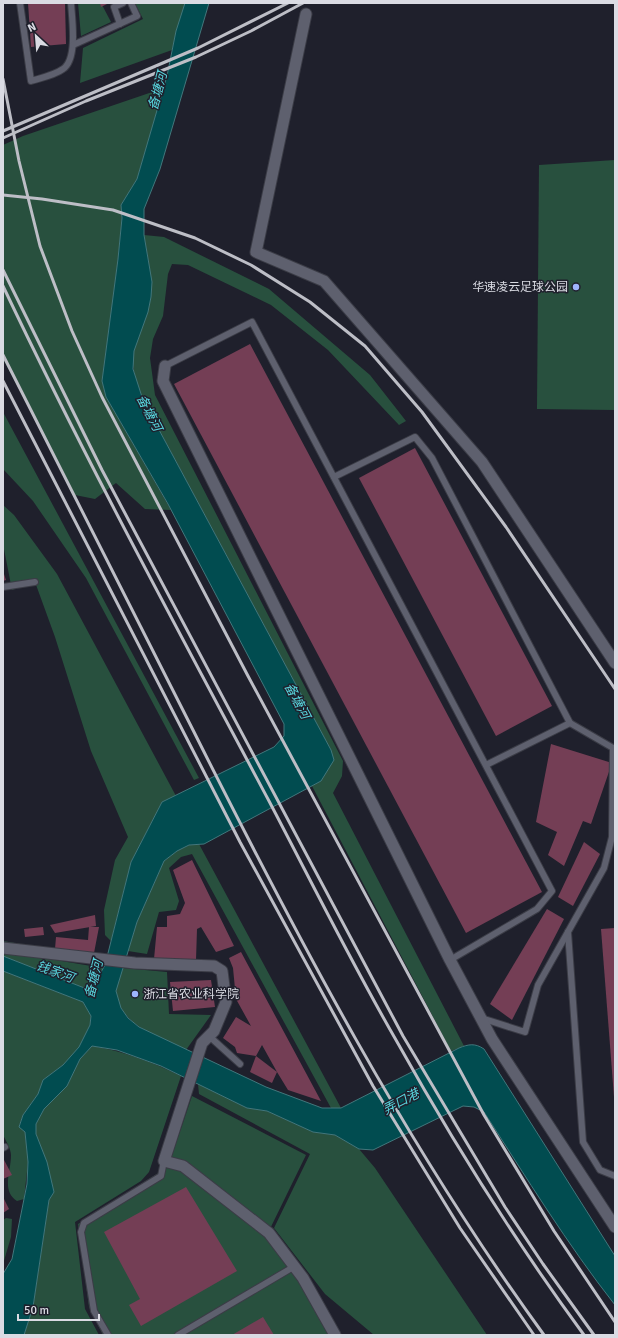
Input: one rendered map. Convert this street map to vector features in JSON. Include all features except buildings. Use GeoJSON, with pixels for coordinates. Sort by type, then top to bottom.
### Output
{"type":"FeatureCollection","features":[{"type":"Feature","properties":{"kind":"street"},"geometry":{"type":"LineString","coordinates":[[306,14],[256,252],[324,281],[355,316],[482,462],[615,663]]}},
{"type":"Feature","properties":{"kind":"street"},"geometry":{"type":"LineString","coordinates":[[165,366],[163,381],[450,960],[492,1039],[615,1227]]}},
{"type":"Feature","properties":{"kind":"street"},"geometry":{"type":"LineString","coordinates":[[3,948],[135,963],[214,966],[222,971],[226,1002],[214,1031],[206,1039],[187,1086],[164,1161],[183,1166],[269,1233],[295,1266],[335,1335]]}},
{"type":"Feature","properties":{"kind":"lane"},"geometry":{"type":"LineString","coordinates":[[20,3],[31,82],[64,69],[70,61],[73,45],[71,3]]}},
{"type":"Feature","properties":{"kind":"lane"},"geometry":{"type":"LineString","coordinates":[[120,24],[114,7],[123,3]]}},
{"type":"Feature","properties":{"kind":"lane"},"geometry":{"type":"LineString","coordinates":[[73,45],[137,16],[131,3]]}},
{"type":"Feature","properties":{"kind":"lane"},"geometry":{"type":"LineString","coordinates":[[165,366],[252,322],[552,891],[537,909],[450,960]]}},
{"type":"Feature","properties":{"kind":"lane"},"geometry":{"type":"LineString","coordinates":[[334,477],[415,437],[432,458],[570,723],[613,748],[612,837],[604,868],[538,985],[525,1032],[481,1018]]}},
{"type":"Feature","properties":{"kind":"lane"},"geometry":{"type":"LineString","coordinates":[[3,587],[35,582]]}},
{"type":"Feature","properties":{"kind":"lane"},"geometry":{"type":"LineString","coordinates":[[486,765],[570,723]]}},
{"type":"Feature","properties":{"kind":"lane"},"geometry":{"type":"LineString","coordinates":[[568,932],[583,1142],[600,1170],[615,1176]]}},
{"type":"Feature","properties":{"kind":"lane"},"geometry":{"type":"LineString","coordinates":[[206,1039],[240,1064]]}},
{"type":"Feature","properties":{"kind":"lane"},"geometry":{"type":"LineString","coordinates":[[108,1335],[94,1311],[81,1232],[84,1224],[161,1176],[164,1161]]}},
{"type":"Feature","properties":{"kind":"lane"},"geometry":{"type":"LineString","coordinates":[[178,1335],[295,1266]]}},
{"type":"Feature","properties":{"kind":"shaded area"},"geometry":{"type":"Polygon","coordinates":[[[78,3],[101,3],[111,22],[81,36],[78,3]]]}},
{"type":"Feature","properties":{"kind":"shaded area"},"geometry":{"type":"Polygon","coordinates":[[[135,3],[185,3],[172,50],[80,83],[83,48],[143,19],[135,3]]]}},
{"type":"Feature","properties":{"kind":"shaded area"},"geometry":{"type":"Polygon","coordinates":[[[164,88],[137,179],[121,205],[122,218],[118,259],[102,381],[106,397],[171,510],[145,509],[116,483],[95,499],[75,495],[3,359],[3,145],[23,136],[164,88]]]}},
{"type":"Feature","properties":{"kind":"shaded area","name":"华速凌云足球公园"},"geometry":{"type":"Polygon","coordinates":[[[615,160],[615,410],[537,409],[539,165],[615,160]]]}},
{"type":"Feature","properties":{"kind":"shaded area"},"geometry":{"type":"Polygon","coordinates":[[[144,235],[164,237],[269,289],[370,375],[406,421],[399,425],[328,350],[271,305],[188,265],[172,264],[168,274],[163,316],[153,339],[150,358],[155,395],[343,761],[342,776],[333,793],[464,1046],[451,1051],[312,786],[321,781],[331,750],[143,400],[138,388],[133,355],[149,306],[151,292],[144,235]]]}},
{"type":"Feature","properties":{"kind":"shaded area"},"geometry":{"type":"Polygon","coordinates":[[[3,412],[199,778],[194,780],[86,578],[33,501],[3,469],[3,412]]]}},
{"type":"Feature","properties":{"kind":"shaded area"},"geometry":{"type":"Polygon","coordinates":[[[3,505],[14,515],[57,574],[176,796],[162,802],[131,862],[111,941],[105,935],[104,910],[115,860],[128,837],[91,751],[55,637],[35,582],[12,590],[3,544],[3,505]]]}},
{"type":"Feature","properties":{"kind":"shaded area"},"geometry":{"type":"Polygon","coordinates":[[[199,844],[341,1108],[331,1108],[192,854],[181,857],[169,868],[179,901],[176,910],[159,912],[147,954],[128,951],[137,922],[164,861],[177,851],[189,845],[199,844]]]}},
{"type":"Feature","properties":{"kind":"shaded area"},"geometry":{"type":"Polygon","coordinates":[[[3,941],[21,944],[26,955],[103,968],[95,983],[87,989],[3,956],[3,941]]]}},
{"type":"Feature","properties":{"kind":"shaded area"},"geometry":{"type":"Polygon","coordinates":[[[123,968],[167,972],[169,1014],[211,1015],[186,1050],[142,1029],[125,1013],[119,1003],[116,991],[117,982],[123,968]]]}},
{"type":"Feature","properties":{"kind":"shaded area"},"geometry":{"type":"Polygon","coordinates":[[[3,971],[83,1002],[91,1016],[90,1025],[79,1048],[63,1065],[43,1080],[38,1094],[23,1115],[19,1126],[25,1132],[28,1162],[24,1199],[17,1201],[9,1192],[8,1181],[11,1153],[3,1135],[3,971]]]}},
{"type":"Feature","properties":{"kind":"shaded area"},"geometry":{"type":"Polygon","coordinates":[[[92,1046],[137,1058],[181,1076],[149,1172],[141,1181],[75,1222],[85,1309],[99,1335],[24,1335],[33,1307],[49,1200],[54,1192],[36,1134],[36,1124],[44,1109],[67,1086],[80,1059],[92,1046]]]}},
{"type":"Feature","properties":{"kind":"shaded area"},"geometry":{"type":"Polygon","coordinates":[[[198,1084],[247,1108],[267,1111],[313,1132],[335,1135],[359,1149],[375,1168],[487,1335],[374,1335],[325,1294],[274,1228],[310,1154],[199,1094],[198,1084]]]}},
{"type":"Feature","properties":{"kind":"shaded area"},"geometry":{"type":"Polygon","coordinates":[[[192,1096],[306,1155],[266,1237],[298,1278],[328,1335],[103,1335],[89,1307],[78,1224],[168,1167],[192,1096]]]}},
{"type":"Feature","properties":{"kind":"shaded area"},"geometry":{"type":"Polygon","coordinates":[[[6,1218],[12,1219],[11,1237],[3,1264],[3,1220],[6,1218]]]}},
{"type":"Feature","properties":{"kind":"water"},"geometry":{"type":"Polygon","coordinates":[[[185,3],[209,3],[160,169],[144,209],[144,235],[152,282],[151,297],[148,312],[134,351],[133,369],[143,400],[331,750],[334,760],[321,781],[204,844],[189,845],[177,851],[164,861],[137,922],[116,991],[121,1008],[128,1018],[139,1027],[266,1087],[322,1108],[341,1108],[459,1048],[469,1045],[481,1047],[484,1049],[615,1256],[615,1305],[597,1282],[531,1186],[484,1112],[474,1107],[463,1106],[373,1150],[359,1149],[335,1135],[313,1132],[267,1111],[247,1108],[161,1066],[117,1050],[92,1046],[80,1059],[67,1086],[44,1109],[36,1124],[36,1134],[47,1162],[54,1192],[49,1200],[33,1307],[24,1335],[3,1335],[3,1274],[12,1259],[27,1184],[28,1162],[25,1132],[19,1127],[23,1115],[38,1094],[43,1080],[63,1065],[79,1047],[90,1025],[91,1016],[83,1002],[3,971],[3,956],[87,989],[95,983],[105,965],[131,862],[162,802],[274,747],[284,736],[284,724],[168,504],[106,397],[102,381],[118,259],[122,218],[121,205],[137,179],[167,76],[176,31],[185,3]]]}},
{"type":"Feature","properties":{"kind":"railway"},"geometry":{"type":"LineString","coordinates":[[3,131],[198,48],[288,3]]}},
{"type":"Feature","properties":{"kind":"railway"},"geometry":{"type":"LineString","coordinates":[[3,138],[86,101],[196,57],[251,31],[303,3]]}},
{"type":"Feature","properties":{"kind":"railway"},"geometry":{"type":"LineString","coordinates":[[3,79],[19,161],[40,246],[72,331],[102,397],[248,676],[484,1115],[554,1231],[615,1322]]}},
{"type":"Feature","properties":{"kind":"railway"},"geometry":{"type":"LineString","coordinates":[[3,195],[42,199],[113,210],[195,238],[251,265],[310,302],[365,346],[422,412],[506,527],[615,689]]}},
{"type":"Feature","properties":{"kind":"railway"},"geometry":{"type":"LineString","coordinates":[[3,270],[102,470],[403,1036],[505,1207],[543,1264],[594,1335]]}},
{"type":"Feature","properties":{"kind":"railway"},"geometry":{"type":"LineString","coordinates":[[3,286],[133,545],[379,1011],[462,1153],[509,1227],[558,1300],[584,1335]]}},
{"type":"Feature","properties":{"kind":"railway"},"geometry":{"type":"LineString","coordinates":[[3,355],[233,810],[314,964],[400,1116],[446,1191],[494,1264],[544,1335]]}},
{"type":"Feature","properties":{"kind":"railway"},"geometry":{"type":"LineString","coordinates":[[3,381],[240,842],[373,1086],[460,1228],[534,1335]]}},
{"type":"Feature","properties":{"kind":"place","name":"华速凌云足球公园"},"geometry":{"type":"Point","coordinates":[576,287]}},
{"type":"Feature","properties":{"kind":"place","name":"浙江省农业科学院"},"geometry":{"type":"Point","coordinates":[135,994]}},
{"type":"Feature","properties":{"kind":"water label","name":"备塘河"},"geometry":{"type":"Point","coordinates":[158,91]}},
{"type":"Feature","properties":{"kind":"water label","name":"备塘河"},"geometry":{"type":"Point","coordinates":[149,413]}},
{"type":"Feature","properties":{"kind":"water label","name":"备塘河"},"geometry":{"type":"Point","coordinates":[297,701]}},
{"type":"Feature","properties":{"kind":"water label","name":"钱家河"},"geometry":{"type":"Point","coordinates":[55,972]}},
{"type":"Feature","properties":{"kind":"water label","name":"备塘河"},"geometry":{"type":"Point","coordinates":[94,979]}},
{"type":"Feature","properties":{"kind":"water label","name":"弄口港"},"geometry":{"type":"Point","coordinates":[401,1102]}}]}
